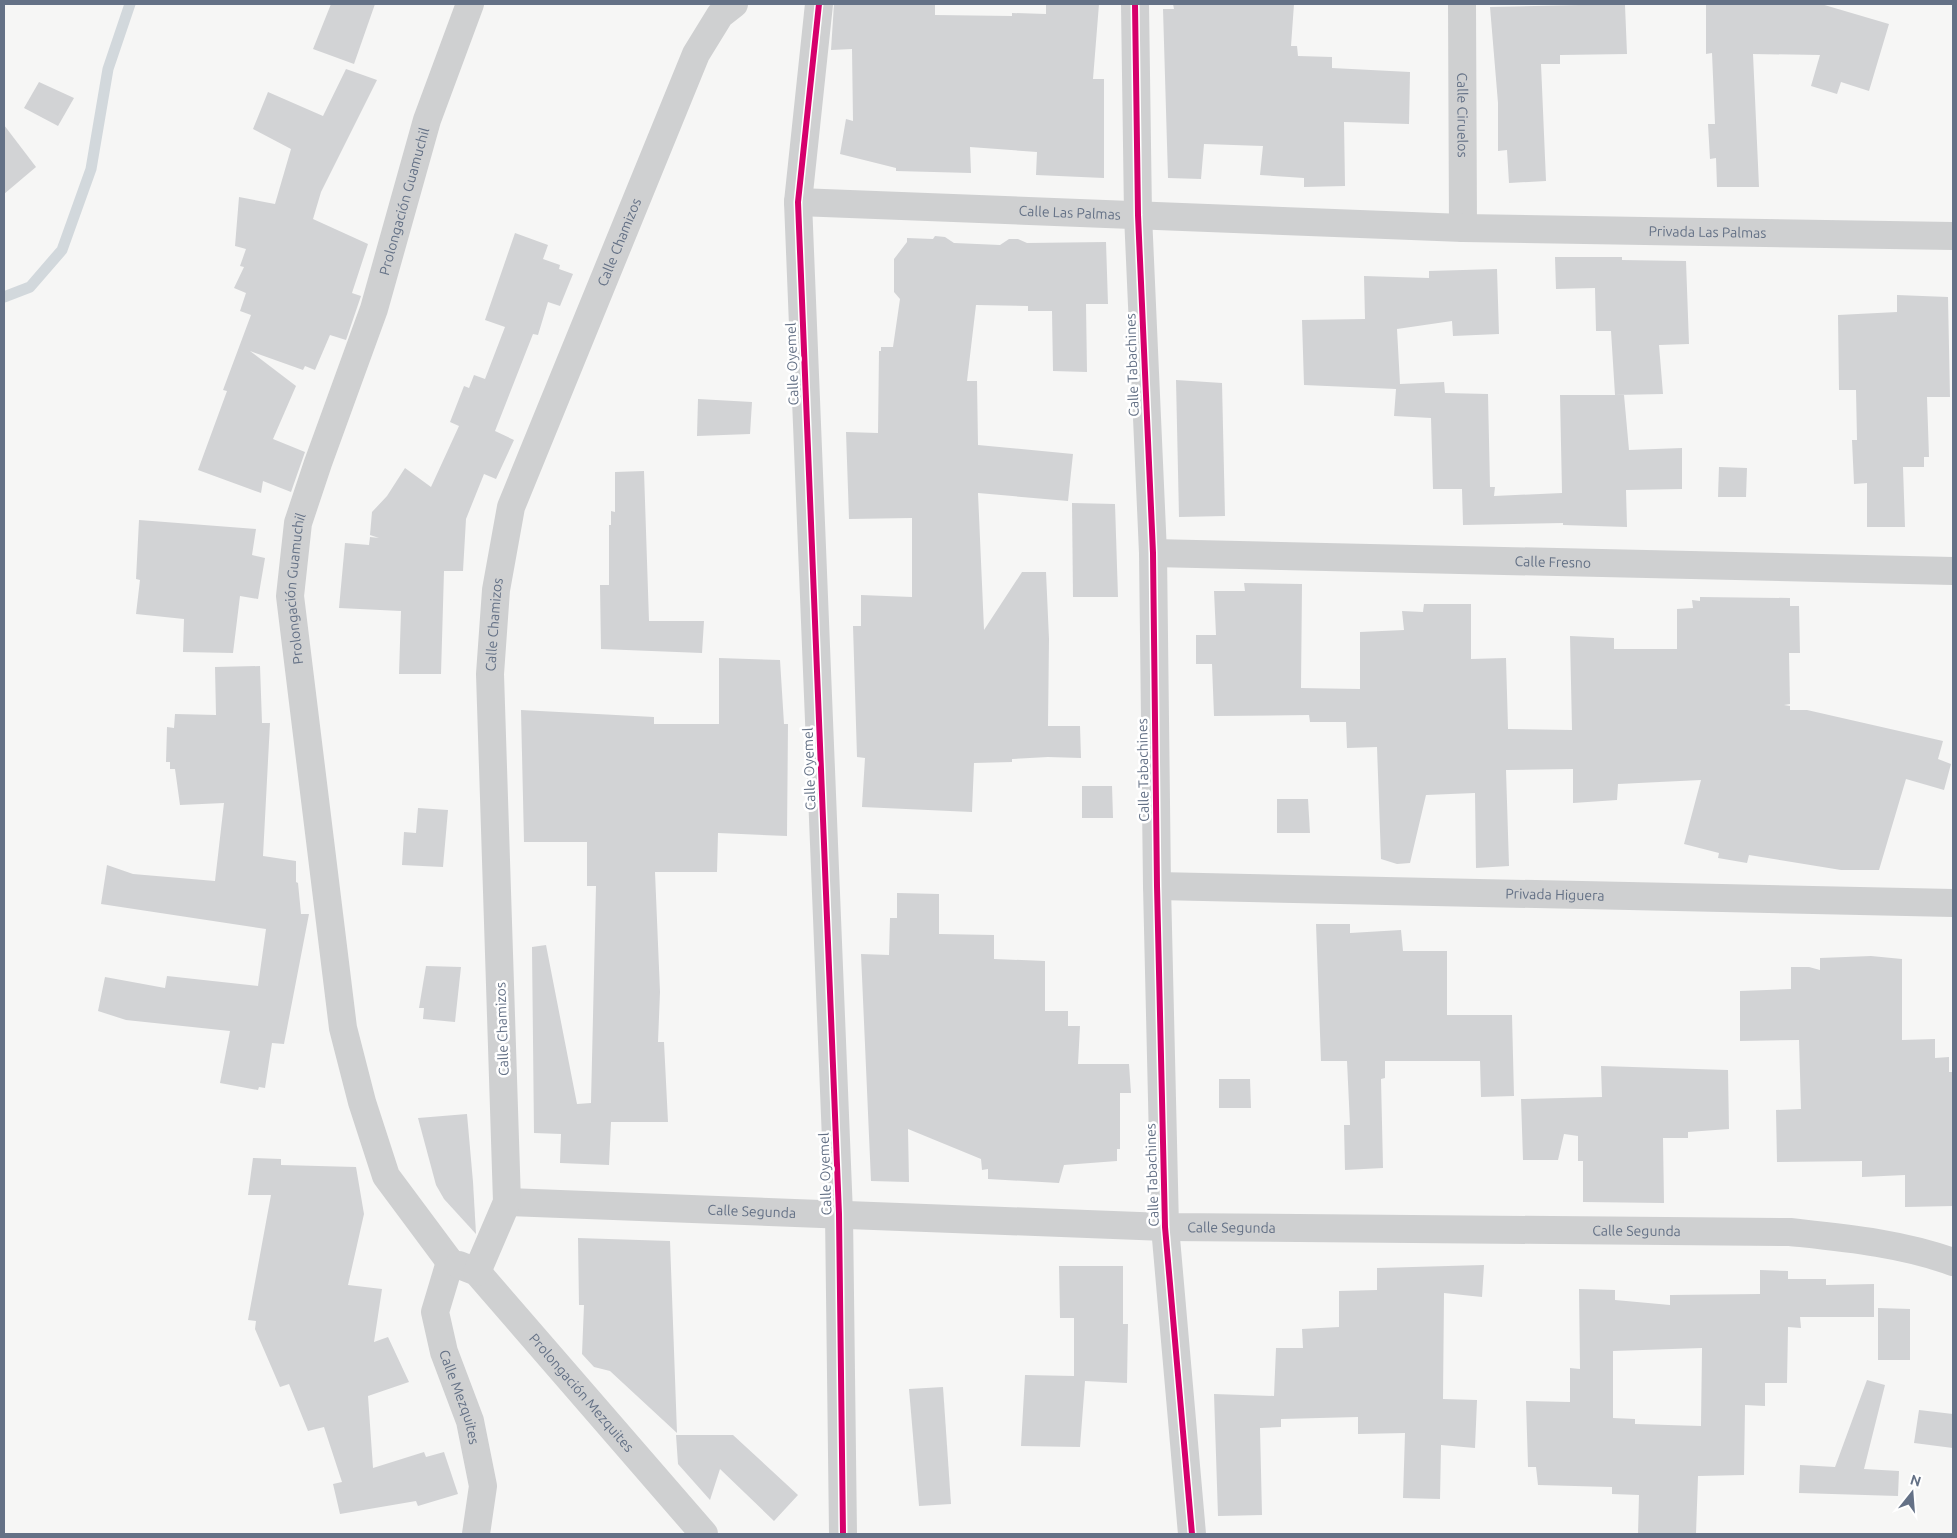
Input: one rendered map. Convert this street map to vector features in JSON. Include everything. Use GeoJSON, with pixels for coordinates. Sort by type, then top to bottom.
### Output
{"type":"FeatureCollection","features":[{"type":"Feature","properties":{"kind":"street","name":"Prolongación Guamuchil"},"geometry":{"type":"LineString","coordinates":[[450,1262],[386,1176],[362,1102],[343,1028],[290,596],[298,523],[374,309],[427,120],[470,4]]}},
{"type":"Feature","properties":{"kind":"street","name":"Calle Oyemel"},"geometry":{"type":"LineString","coordinates":[[819,4],[798,202],[839,1214],[844,1534]]}},
{"type":"Feature","properties":{"kind":"street","name":"Calle Tabachines"},"geometry":{"type":"LineString","coordinates":[[1135,4],[1138,215],[1153,553],[1157,886],[1165,1227],[1192,1534]]}},
{"type":"Feature","properties":{"kind":"street","name":"Calle Ciruelos"},"geometry":{"type":"LineString","coordinates":[[1462,4],[1463,228]]}},
{"type":"Feature","properties":{"kind":"street","name":"Calle Chamizos"},"geometry":{"type":"LineString","coordinates":[[477,1272],[507,1202],[490,674],[497,581],[511,507],[696,54],[727,10]]}},
{"type":"Feature","properties":{"kind":"street","name":"Calle Las Palmas"},"geometry":{"type":"LineString","coordinates":[[798,202],[1463,228]]}},
{"type":"Feature","properties":{"kind":"street","name":"Privada Las Palmas"},"geometry":{"type":"LineString","coordinates":[[1463,228],[1953,236]]}},
{"type":"Feature","properties":{"kind":"street","name":"Calle Fresno"},"geometry":{"type":"LineString","coordinates":[[1153,553],[1953,571]]}},
{"type":"Feature","properties":{"kind":"street","name":"Privada Higuera"},"geometry":{"type":"LineString","coordinates":[[1157,886],[1953,903]]}},
{"type":"Feature","properties":{"kind":"street","name":"Calle Segunda"},"geometry":{"type":"LineString","coordinates":[[507,1202],[1165,1227],[1790,1232],[1862,1239],[1926,1252],[1953,1262]]}},
{"type":"Feature","properties":{"kind":"street","name":"Prolongación Mezquites"},"geometry":{"type":"LineString","coordinates":[[450,1262],[477,1272],[704,1534]]}},
{"type":"Feature","properties":{"kind":"street","name":"Calle Mezquites"},"geometry":{"type":"LineString","coordinates":[[450,1262],[435,1312],[444,1352],[470,1421],[483,1486],[476,1534]]}},
{"type":"Feature","properties":{"kind":"building"},"geometry":{"type":"Polygon","coordinates":[[[331,4],[375,4],[354,64],[313,49],[331,4]]]}},
{"type":"Feature","properties":{"kind":"building"},"geometry":{"type":"Polygon","coordinates":[[[834,4],[935,4],[935,15],[1012,16],[1012,13],[1046,14],[1046,4],[1099,4],[1093,79],[1104,79],[1104,178],[1036,175],[1037,152],[970,147],[971,173],[896,171],[896,168],[840,154],[846,119],[853,121],[852,49],[831,50],[834,4]]]}},
{"type":"Feature","properties":{"kind":"building"},"geometry":{"type":"Polygon","coordinates":[[[1173,4],[1294,4],[1291,46],[1297,46],[1298,56],[1332,57],[1332,68],[1410,72],[1409,124],[1344,122],[1345,186],[1304,187],[1304,178],[1260,175],[1263,146],[1204,144],[1201,179],[1168,178],[1163,9],[1174,9],[1173,4]]]}},
{"type":"Feature","properties":{"kind":"building"},"geometry":{"type":"Polygon","coordinates":[[[1706,4],[1821,4],[1889,24],[1869,91],[1841,82],[1837,94],[1811,86],[1820,55],[1753,54],[1759,187],[1717,187],[1716,158],[1710,159],[1708,124],[1715,124],[1712,53],[1706,54],[1706,4]]]}},
{"type":"Feature","properties":{"kind":"building"},"geometry":{"type":"Polygon","coordinates":[[[1625,5],[1627,54],[1560,55],[1560,64],[1541,64],[1546,181],[1509,183],[1507,150],[1498,151],[1498,103],[1490,7],[1625,5]]]}},
{"type":"Feature","properties":{"kind":"building"},"geometry":{"type":"Polygon","coordinates":[[[346,69],[377,80],[321,192],[313,219],[368,244],[352,293],[361,296],[346,340],[330,335],[315,370],[305,366],[303,370],[250,351],[296,386],[273,439],[305,452],[291,492],[263,481],[261,493],[198,470],[227,391],[223,390],[251,315],[240,311],[246,293],[234,288],[244,267],[240,266],[246,249],[235,246],[239,197],[275,204],[291,149],[253,129],[268,92],[323,116],[346,69]]]}},
{"type":"Feature","properties":{"kind":"building"},"geometry":{"type":"Polygon","coordinates":[[[39,82],[74,98],[58,126],[24,108],[39,82]]]}},
{"type":"Feature","properties":{"kind":"building"},"geometry":{"type":"Polygon","coordinates":[[[4,125],[36,167],[4,194],[4,125]]]}},
{"type":"Feature","properties":{"kind":"building"},"geometry":{"type":"Polygon","coordinates":[[[515,233],[548,245],[543,259],[560,265],[559,269],[573,274],[560,306],[548,302],[538,335],[533,334],[495,431],[514,440],[496,479],[484,474],[466,519],[463,571],[444,571],[441,674],[399,674],[401,611],[339,608],[345,543],[369,545],[370,537],[379,538],[370,535],[372,512],[387,496],[405,468],[431,487],[459,426],[450,422],[464,386],[469,388],[474,375],[485,379],[505,327],[485,320],[515,233]]]}},
{"type":"Feature","properties":{"kind":"building"},"geometry":{"type":"Polygon","coordinates":[[[935,236],[945,237],[954,243],[1000,245],[1009,239],[1018,239],[1027,243],[1106,242],[1108,304],[1086,304],[1087,372],[1053,371],[1052,311],[1028,311],[1028,306],[976,305],[967,381],[977,381],[978,445],[1073,454],[1068,501],[978,493],[984,630],[1022,572],[1046,572],[1049,639],[1048,726],[1080,726],[1081,758],[1048,757],[1012,759],[1012,762],[974,763],[972,812],[862,807],[865,758],[857,757],[853,626],[861,626],[861,595],[912,597],[912,518],[849,519],[846,432],[878,433],[879,351],[881,351],[881,347],[893,347],[900,299],[894,292],[894,259],[907,242],[907,238],[933,239],[935,236]]]}},
{"type":"Feature","properties":{"kind":"building"},"geometry":{"type":"Polygon","coordinates":[[[1555,257],[1622,257],[1622,260],[1686,261],[1689,344],[1659,345],[1663,394],[1615,395],[1611,331],[1596,331],[1595,288],[1556,289],[1555,257]]]}},
{"type":"Feature","properties":{"kind":"building"},"geometry":{"type":"Polygon","coordinates":[[[1497,269],[1499,334],[1453,336],[1452,321],[1397,329],[1400,384],[1444,382],[1445,393],[1488,394],[1490,487],[1495,487],[1494,496],[1562,493],[1560,395],[1624,395],[1629,450],[1682,448],[1682,489],[1626,490],[1627,527],[1563,525],[1563,523],[1463,525],[1462,489],[1433,489],[1431,418],[1394,416],[1396,389],[1304,385],[1302,320],[1365,319],[1364,276],[1429,278],[1429,271],[1497,269]]]}},
{"type":"Feature","properties":{"kind":"building"},"geometry":{"type":"Polygon","coordinates":[[[1897,295],[1948,297],[1950,397],[1927,397],[1929,457],[1924,457],[1924,467],[1903,467],[1905,527],[1867,527],[1867,483],[1854,484],[1852,440],[1857,440],[1856,390],[1839,390],[1838,315],[1897,312],[1897,295]]]}},
{"type":"Feature","properties":{"kind":"building"},"geometry":{"type":"Polygon","coordinates":[[[1176,380],[1222,383],[1225,516],[1179,517],[1176,380]]]}},
{"type":"Feature","properties":{"kind":"building"},"geometry":{"type":"Polygon","coordinates":[[[698,399],[752,402],[750,434],[697,436],[698,399]]]}},
{"type":"Feature","properties":{"kind":"building"},"geometry":{"type":"Polygon","coordinates":[[[1719,467],[1747,468],[1746,497],[1718,497],[1719,467]]]}},
{"type":"Feature","properties":{"kind":"building"},"geometry":{"type":"Polygon","coordinates":[[[644,471],[649,621],[704,621],[702,653],[601,649],[600,585],[609,585],[609,525],[611,525],[611,511],[615,512],[615,472],[644,471]]]}},
{"type":"Feature","properties":{"kind":"building"},"geometry":{"type":"Polygon","coordinates":[[[1072,503],[1115,504],[1118,597],[1073,597],[1072,503]]]}},
{"type":"Feature","properties":{"kind":"building"},"geometry":{"type":"Polygon","coordinates":[[[139,520],[256,529],[252,555],[265,558],[258,599],[240,596],[233,653],[183,652],[184,619],[136,614],[140,580],[136,579],[139,520]]]}},
{"type":"Feature","properties":{"kind":"building"},"geometry":{"type":"Polygon","coordinates":[[[1244,583],[1302,584],[1301,688],[1360,689],[1360,632],[1404,630],[1402,611],[1423,612],[1424,604],[1471,604],[1471,659],[1506,658],[1508,729],[1572,730],[1570,636],[1614,638],[1614,649],[1677,649],[1677,609],[1693,608],[1692,600],[1700,601],[1700,597],[1790,598],[1790,606],[1799,606],[1800,653],[1789,653],[1790,704],[1784,705],[1790,706],[1790,710],[1807,710],[1943,741],[1938,759],[1951,764],[1944,790],[1906,779],[1879,870],[1841,870],[1749,855],[1747,863],[1718,858],[1719,853],[1684,844],[1701,780],[1618,784],[1617,800],[1573,803],[1573,769],[1506,770],[1509,866],[1476,868],[1475,793],[1426,795],[1410,863],[1397,864],[1381,859],[1377,747],[1347,748],[1346,722],[1310,722],[1309,715],[1214,716],[1212,664],[1196,664],[1196,635],[1216,635],[1214,591],[1245,591],[1244,583]]]}},
{"type":"Feature","properties":{"kind":"building"},"geometry":{"type":"Polygon","coordinates":[[[719,658],[780,660],[784,724],[788,724],[787,836],[718,833],[717,872],[655,872],[660,992],[658,1042],[664,1042],[668,1122],[611,1122],[609,1165],[560,1163],[561,1134],[534,1133],[532,947],[546,945],[577,1104],[591,1103],[596,886],[587,886],[587,842],[524,842],[521,710],[654,717],[654,724],[719,724],[719,658]]]}},
{"type":"Feature","properties":{"kind":"building"},"geometry":{"type":"Polygon","coordinates":[[[260,666],[262,723],[270,723],[263,856],[296,861],[296,882],[298,883],[301,914],[309,914],[284,1044],[272,1043],[265,1088],[259,1087],[258,1090],[220,1083],[230,1031],[126,1020],[98,1011],[105,977],[165,988],[167,976],[258,986],[266,929],[101,904],[107,865],[133,874],[215,881],[224,803],[180,805],[175,769],[170,769],[170,762],[166,762],[167,727],[174,728],[175,714],[216,715],[215,667],[260,666]]]}},
{"type":"Feature","properties":{"kind":"building"},"geometry":{"type":"Polygon","coordinates":[[[1082,786],[1112,786],[1113,818],[1082,818],[1082,786]]]}},
{"type":"Feature","properties":{"kind":"building"},"geometry":{"type":"Polygon","coordinates":[[[1277,799],[1308,799],[1310,833],[1277,833],[1277,799]]]}},
{"type":"Feature","properties":{"kind":"building"},"geometry":{"type":"Polygon","coordinates":[[[418,808],[448,810],[443,867],[402,865],[404,832],[416,833],[418,808]]]}},
{"type":"Feature","properties":{"kind":"building"},"geometry":{"type":"Polygon","coordinates":[[[897,893],[939,894],[939,934],[994,935],[994,959],[1045,961],[1045,1011],[1068,1011],[1068,1026],[1080,1026],[1078,1064],[1129,1064],[1131,1093],[1120,1093],[1120,1149],[1117,1149],[1117,1161],[1064,1165],[1059,1183],[988,1179],[988,1169],[982,1170],[981,1159],[908,1129],[909,1182],[871,1181],[861,954],[889,955],[890,918],[897,918],[897,893]]]}},
{"type":"Feature","properties":{"kind":"building"},"geometry":{"type":"Polygon","coordinates":[[[1316,924],[1350,924],[1350,933],[1401,930],[1403,951],[1447,951],[1447,1015],[1512,1015],[1514,1096],[1481,1097],[1480,1061],[1385,1061],[1385,1078],[1381,1079],[1383,1168],[1345,1170],[1344,1125],[1350,1125],[1347,1061],[1321,1061],[1316,924]]]}},
{"type":"Feature","properties":{"kind":"building"},"geometry":{"type":"Polygon","coordinates":[[[1871,956],[1902,959],[1902,1040],[1935,1039],[1935,1058],[1949,1057],[1949,1072],[1953,1072],[1953,1206],[1905,1207],[1905,1175],[1862,1177],[1862,1161],[1777,1162],[1776,1110],[1801,1109],[1799,1040],[1740,1041],[1740,991],[1791,989],[1791,967],[1809,967],[1820,970],[1820,958],[1871,956]]]}},
{"type":"Feature","properties":{"kind":"building"},"geometry":{"type":"Polygon","coordinates":[[[426,966],[461,967],[455,1022],[423,1019],[424,1008],[419,1008],[426,966]]]}},
{"type":"Feature","properties":{"kind":"building"},"geometry":{"type":"Polygon","coordinates":[[[1601,1066],[1728,1070],[1729,1129],[1688,1132],[1688,1138],[1663,1138],[1664,1203],[1583,1202],[1583,1161],[1578,1161],[1578,1136],[1564,1134],[1558,1160],[1523,1160],[1521,1099],[1602,1097],[1601,1066]]]}},
{"type":"Feature","properties":{"kind":"building"},"geometry":{"type":"Polygon","coordinates":[[[1219,1079],[1250,1079],[1251,1108],[1219,1108],[1219,1079]]]}},
{"type":"Feature","properties":{"kind":"building"},"geometry":{"type":"Polygon","coordinates":[[[467,1114],[476,1234],[444,1199],[436,1185],[418,1118],[467,1114]]]}},
{"type":"Feature","properties":{"kind":"building"},"geometry":{"type":"Polygon","coordinates":[[[253,1158],[281,1159],[281,1165],[356,1167],[364,1214],[348,1285],[382,1289],[374,1342],[388,1337],[409,1382],[368,1396],[373,1468],[424,1452],[426,1457],[444,1452],[458,1494],[418,1506],[416,1501],[340,1514],[333,1484],[342,1482],[324,1427],[308,1431],[289,1384],[280,1387],[255,1329],[256,1321],[248,1320],[271,1195],[248,1195],[253,1158]]]}},
{"type":"Feature","properties":{"kind":"building"},"geometry":{"type":"Polygon","coordinates":[[[578,1238],[670,1241],[677,1433],[610,1371],[594,1367],[582,1354],[584,1305],[579,1305],[578,1238]]]}},
{"type":"Feature","properties":{"kind":"building"},"geometry":{"type":"Polygon","coordinates":[[[1484,1265],[1482,1297],[1444,1293],[1443,1399],[1477,1400],[1475,1448],[1441,1445],[1440,1499],[1403,1498],[1405,1433],[1358,1434],[1358,1417],[1281,1419],[1281,1427],[1260,1428],[1262,1515],[1218,1516],[1214,1394],[1274,1396],[1276,1348],[1303,1348],[1302,1329],[1339,1327],[1339,1291],[1377,1290],[1377,1268],[1484,1265]]]}},
{"type":"Feature","properties":{"kind":"building"},"geometry":{"type":"Polygon","coordinates":[[[1059,1266],[1123,1266],[1123,1324],[1128,1324],[1127,1383],[1085,1381],[1080,1447],[1021,1446],[1025,1375],[1074,1376],[1074,1318],[1060,1318],[1059,1266]]]}},
{"type":"Feature","properties":{"kind":"building"},"geometry":{"type":"Polygon","coordinates":[[[1760,1270],[1788,1271],[1788,1279],[1826,1279],[1826,1285],[1874,1284],[1874,1317],[1800,1317],[1801,1328],[1788,1327],[1787,1383],[1765,1383],[1765,1406],[1745,1405],[1744,1475],[1698,1476],[1696,1534],[1638,1534],[1639,1495],[1612,1494],[1612,1487],[1538,1485],[1536,1467],[1528,1467],[1526,1401],[1570,1402],[1570,1368],[1580,1369],[1579,1289],[1615,1290],[1615,1300],[1670,1305],[1670,1295],[1760,1294],[1760,1270]],[[1702,1348],[1613,1351],[1613,1418],[1635,1419],[1635,1424],[1701,1426],[1702,1348]]]}},
{"type":"Feature","properties":{"kind":"building"},"geometry":{"type":"Polygon","coordinates":[[[1878,1308],[1910,1309],[1910,1360],[1878,1360],[1878,1308]]]}},
{"type":"Feature","properties":{"kind":"building"},"geometry":{"type":"Polygon","coordinates":[[[1867,1380],[1885,1385],[1864,1469],[1899,1471],[1898,1496],[1799,1493],[1800,1465],[1835,1467],[1867,1380]]]}},
{"type":"Feature","properties":{"kind":"building"},"geometry":{"type":"Polygon","coordinates":[[[943,1387],[951,1504],[919,1506],[909,1389],[943,1387]]]}},
{"type":"Feature","properties":{"kind":"building"},"geometry":{"type":"Polygon","coordinates":[[[1919,1410],[1953,1414],[1953,1448],[1914,1443],[1919,1410]]]}},
{"type":"Feature","properties":{"kind":"building"},"geometry":{"type":"Polygon","coordinates":[[[676,1435],[733,1435],[798,1495],[774,1521],[720,1469],[710,1500],[678,1464],[676,1435]]]}},
{"type":"Feature","properties":{"kind":"waterway"},"geometry":{"type":"LineString","coordinates":[[4,297],[30,287],[62,250],[91,169],[108,69],[130,4]]}},
{"type":"Feature","properties":{"kind":"cycle path"},"geometry":{"type":"LineString","coordinates":[[819,4],[798,202],[839,1214],[843,1534]]}},
{"type":"Feature","properties":{"kind":"cycle path"},"geometry":{"type":"LineString","coordinates":[[1135,4],[1138,215],[1153,553],[1157,886],[1165,1227],[1192,1534]]}}]}
